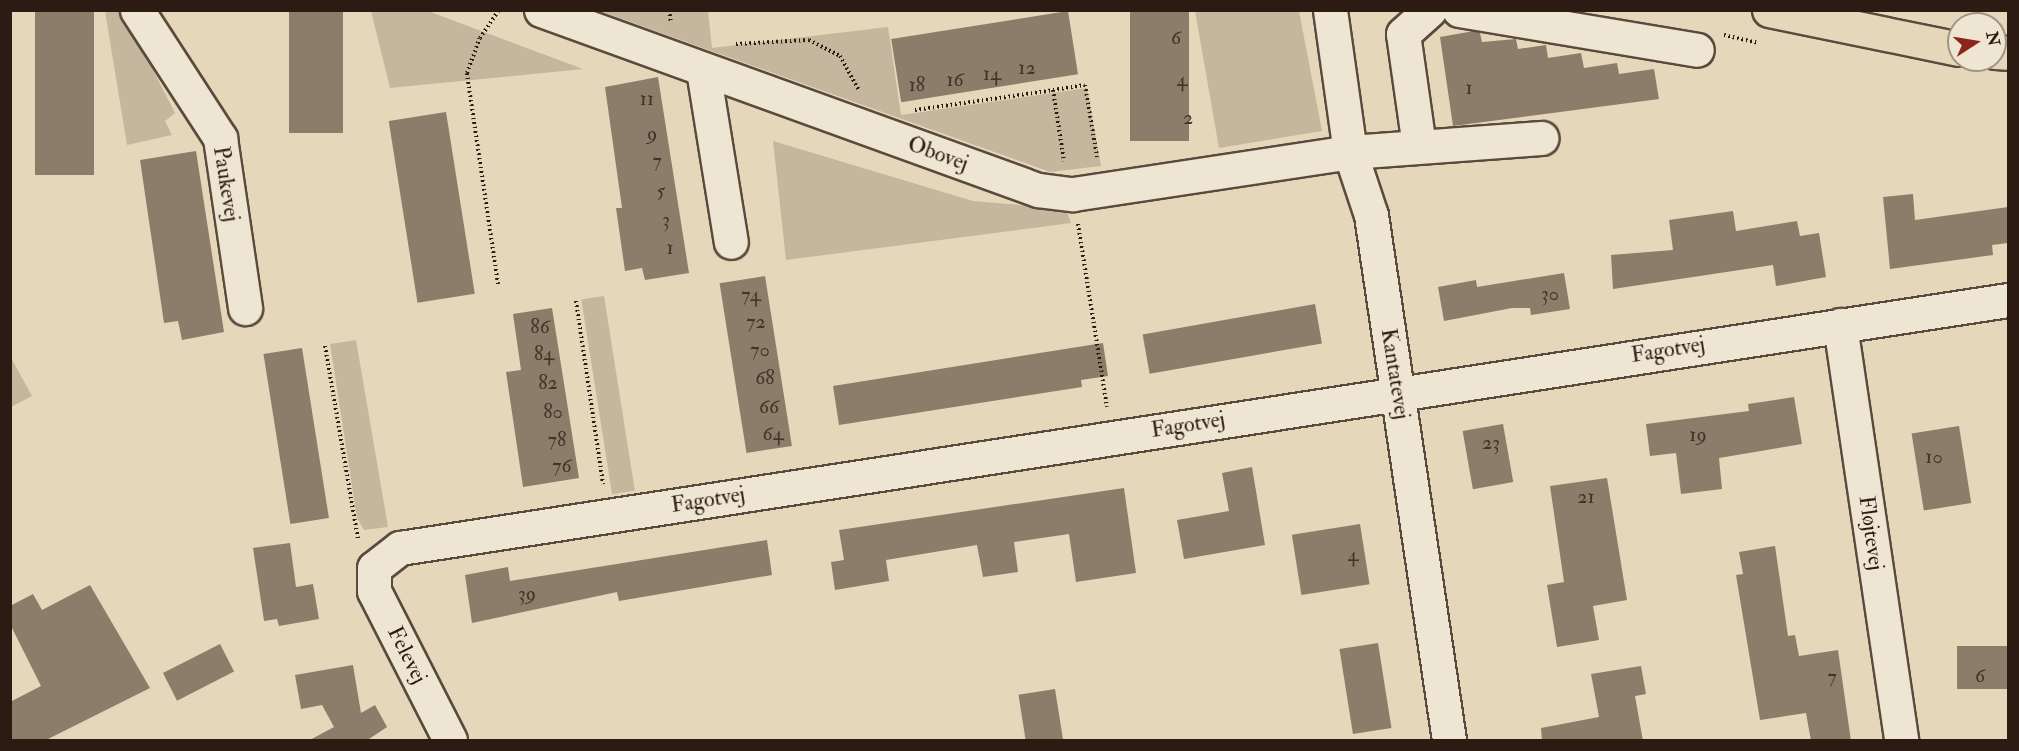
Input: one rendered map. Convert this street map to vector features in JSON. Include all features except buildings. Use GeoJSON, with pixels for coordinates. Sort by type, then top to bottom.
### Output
{"type":"FeatureCollection","features":[{"type":"Feature","properties":{"kind":"main road"},"geometry":{"type":"LineString","coordinates":[[1769,10],[1947,47]]}},
{"type":"Feature","properties":{"kind":"street","name":"Paukevej"},"geometry":{"type":"LineString","coordinates":[[138,10],[220,138],[245,308]]}},
{"type":"Feature","properties":{"kind":"street","name":"Obovej"},"geometry":{"type":"LineString","coordinates":[[541,10],[1038,190],[1081,192],[1350,152],[1541,138]]}},
{"type":"Feature","properties":{"kind":"street","name":"Kantatevej"},"geometry":{"type":"LineString","coordinates":[[1330,10],[1350,152],[1371,214],[1449,741]]}},
{"type":"Feature","properties":{"kind":"street"},"geometry":{"type":"LineString","coordinates":[[1419,146],[1402,34],[1430,10]]}},
{"type":"Feature","properties":{"kind":"street"},"geometry":{"type":"LineString","coordinates":[[1459,10],[1697,50]]}},
{"type":"Feature","properties":{"kind":"street"},"geometry":{"type":"LineString","coordinates":[[710,73],[731,242]]}},
{"type":"Feature","properties":{"kind":"street","name":"Fagotvej"},"geometry":{"type":"LineString","coordinates":[[374,568],[400,548],[1398,391],[2008,300]]}},
{"type":"Feature","properties":{"kind":"street","name":"Fløjtevej"},"geometry":{"type":"LineString","coordinates":[[1840,325],[1901,741]]}},
{"type":"Feature","properties":{"kind":"street","name":"Felevej"},"geometry":{"type":"LineString","coordinates":[[374,568],[374,591],[450,741]]}},
{"type":"Feature","properties":{"kind":"path"},"geometry":{"type":"LineString","coordinates":[[498,284],[467,73],[480,38],[499,10]]}},
{"type":"Feature","properties":{"kind":"path"},"geometry":{"type":"LineString","coordinates":[[710,73],[716,46],[809,40],[840,56],[852,72],[871,130],[893,114],[1085,85],[1081,192]]}},
{"type":"Feature","properties":{"kind":"path"},"geometry":{"type":"LineString","coordinates":[[1053,90],[1081,192],[1111,437]]}},
{"type":"Feature","properties":{"kind":"path"},"geometry":{"type":"LineString","coordinates":[[576,301],[608,516]]}},
{"type":"Feature","properties":{"kind":"path"},"geometry":{"type":"LineString","coordinates":[[325,346],[355,536],[374,568]]}},
{"type":"Feature","properties":{"kind":"shaded area"},"geometry":{"type":"Polygon","coordinates":[[[105,11],[123,11],[175,113],[165,121],[172,135],[127,145],[105,11]]]}},
{"type":"Feature","properties":{"kind":"shaded area"},"geometry":{"type":"Polygon","coordinates":[[[371,11],[428,11],[583,69],[390,88],[371,11]]]}},
{"type":"Feature","properties":{"kind":"shaded area"},"geometry":{"type":"Polygon","coordinates":[[[600,11],[708,11],[712,48],[888,27],[901,115],[1087,88],[1101,166],[1050,172],[600,11]]]}},
{"type":"Feature","properties":{"kind":"shaded area"},"geometry":{"type":"Polygon","coordinates":[[[1195,11],[1299,11],[1322,131],[1219,148],[1195,11]]]}},
{"type":"Feature","properties":{"kind":"shaded area"},"geometry":{"type":"Polygon","coordinates":[[[773,141],[973,201],[1066,209],[1071,223],[786,260],[773,141]]]}},
{"type":"Feature","properties":{"kind":"shaded area"},"geometry":{"type":"Polygon","coordinates":[[[604,296],[635,491],[612,494],[581,300],[604,296]]]}},
{"type":"Feature","properties":{"kind":"shaded area"},"geometry":{"type":"Polygon","coordinates":[[[356,340],[388,527],[364,530],[357,518],[330,344],[356,340]]]}},
{"type":"Feature","properties":{"kind":"shaded area"},"geometry":{"type":"Polygon","coordinates":[[[10,356],[32,396],[11,407],[10,407],[10,356]]]}}]}
